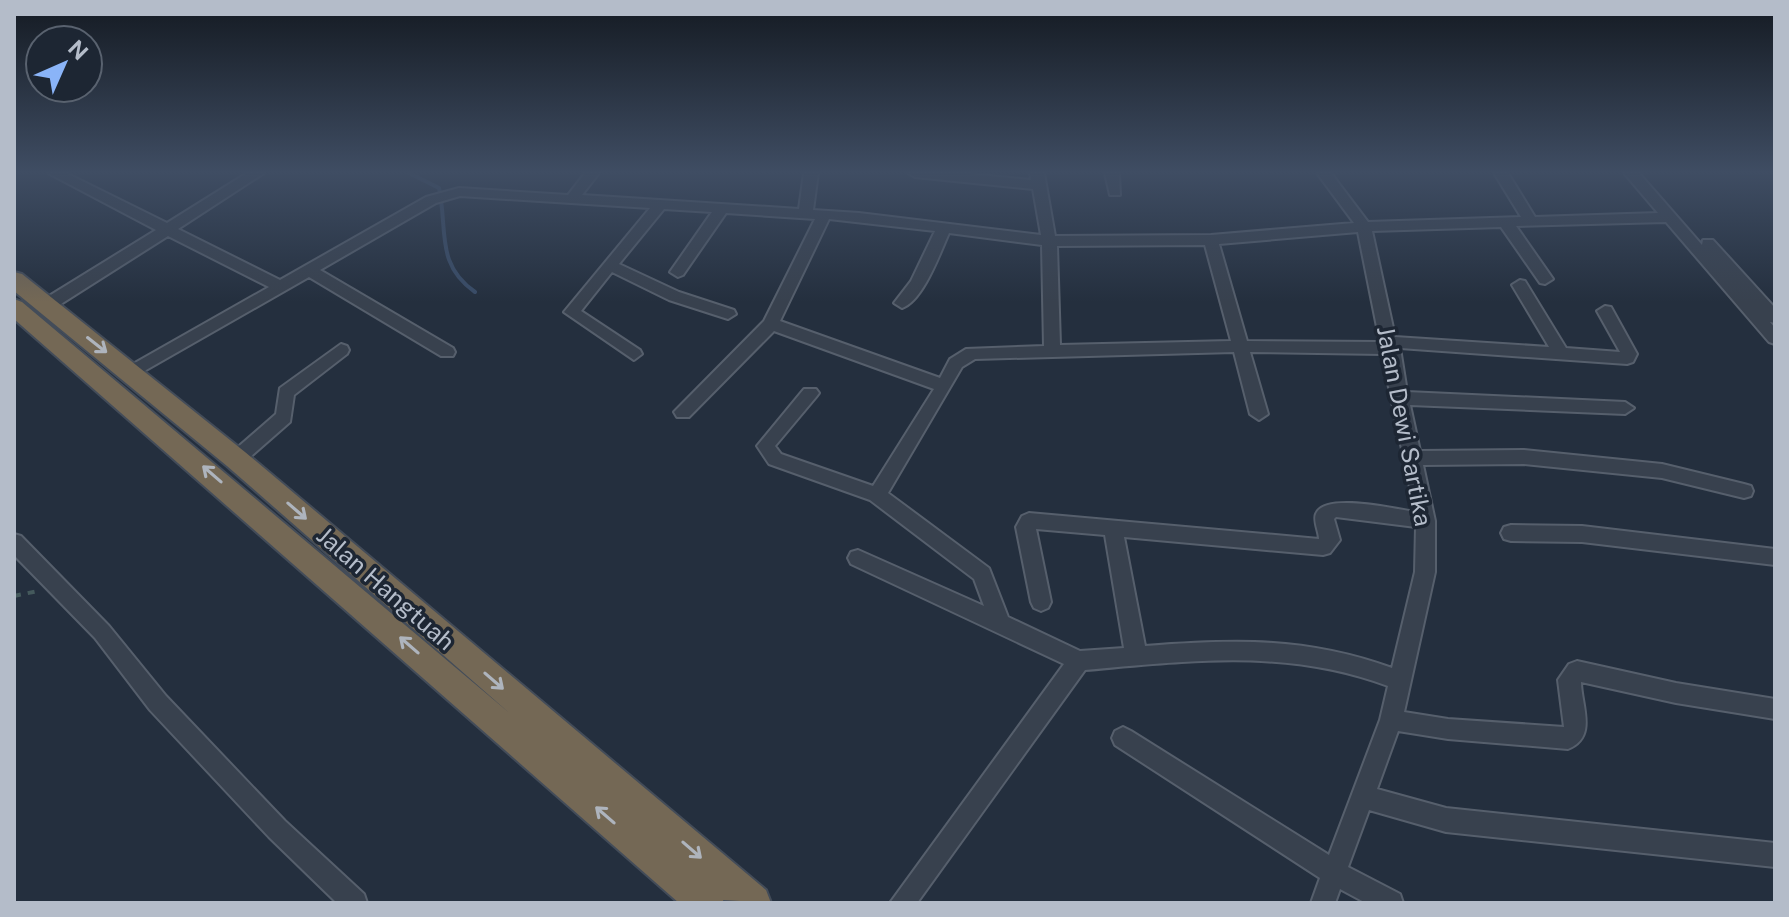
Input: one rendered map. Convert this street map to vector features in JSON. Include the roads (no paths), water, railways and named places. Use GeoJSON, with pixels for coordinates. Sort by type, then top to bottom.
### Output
{"type":"FeatureCollection","features":[{"type":"Feature","properties":{"kind":"highway","name":"Jalan Hangtuah"},"geometry":{"type":"LineString","coordinates":[[14,279],[132,372],[194,441],[236,459],[753,903]]}},
{"type":"Feature","properties":{"kind":"highway","name":"Jalan Hangtuah"},"geometry":{"type":"LineString","coordinates":[[14,307],[194,441],[706,903]]}},
{"type":"Feature","properties":{"kind":"street"},"geometry":{"type":"LineString","coordinates":[[138,216],[282,287]]}},
{"type":"Feature","properties":{"kind":"street"},"geometry":{"type":"LineString","coordinates":[[47,305],[191,216]]}},
{"type":"Feature","properties":{"kind":"street"},"geometry":{"type":"LineString","coordinates":[[132,372],[405,216]]}},
{"type":"Feature","properties":{"kind":"street"},"geometry":{"type":"LineString","coordinates":[[634,354],[572,312],[651,216]]}},
{"type":"Feature","properties":{"kind":"street"},"geometry":{"type":"LineString","coordinates":[[678,272],[717,216]]}},
{"type":"Feature","properties":{"kind":"street"},"geometry":{"type":"LineString","coordinates":[[683,412],[771,324],[823,216]]}},
{"type":"Feature","properties":{"kind":"street"},"geometry":{"type":"LineString","coordinates":[[837,216],[1049,241],[1211,240],[1364,227],[1671,217],[1775,338]]}},
{"type":"Feature","properties":{"kind":"street"},"geometry":{"type":"LineString","coordinates":[[1044,216],[1049,241],[1052,353]]}},
{"type":"Feature","properties":{"kind":"street","name":"Jalan Dewi Sartika"},"geometry":{"type":"LineString","coordinates":[[1323,903],[1391,720],[1425,572],[1426,521],[1410,458],[1391,345],[1364,227],[1356,216]]}},
{"type":"Feature","properties":{"kind":"street"},"geometry":{"type":"LineString","coordinates":[[1527,216],[1530,221]]}},
{"type":"Feature","properties":{"kind":"street"},"geometry":{"type":"LineString","coordinates":[[1683,216],[1775,318]]}},
{"type":"Feature","properties":{"kind":"street"},"geometry":{"type":"LineString","coordinates":[[1506,223],[1545,279]]}},
{"type":"Feature","properties":{"kind":"street"},"geometry":{"type":"LineString","coordinates":[[902,303],[918,283],[943,230]]}},
{"type":"Feature","properties":{"kind":"street"},"geometry":{"type":"LineString","coordinates":[[1211,240],[1259,414]]}},
{"type":"Feature","properties":{"kind":"street"},"geometry":{"type":"LineString","coordinates":[[610,265],[674,296],[728,314]]}},
{"type":"Feature","properties":{"kind":"street"},"geometry":{"type":"LineString","coordinates":[[309,270],[447,352]]}},
{"type":"Feature","properties":{"kind":"street"},"geometry":{"type":"LineString","coordinates":[[1520,285],[1561,354]]}},
{"type":"Feature","properties":{"kind":"street"},"geometry":{"type":"LineString","coordinates":[[877,495],[956,363],[967,354],[1391,345],[1629,357],[1605,311]]}},
{"type":"Feature","properties":{"kind":"street"},"geometry":{"type":"LineString","coordinates":[[771,324],[944,386]]}},
{"type":"Feature","properties":{"kind":"street"},"geometry":{"type":"LineString","coordinates":[[236,459],[284,417],[286,392],[341,350]]}},
{"type":"Feature","properties":{"kind":"street"},"geometry":{"type":"LineString","coordinates":[[810,393],[771,438],[766,446],[769,454],[775,459],[877,495],[982,574],[1000,623]]}},
{"type":"Feature","properties":{"kind":"street"},"geometry":{"type":"LineString","coordinates":[[1400,398],[1625,408]]}},
{"type":"Feature","properties":{"kind":"street"},"geometry":{"type":"LineString","coordinates":[[1410,458],[1524,457],[1662,471],[1744,491]]}},
{"type":"Feature","properties":{"kind":"street"},"geometry":{"type":"LineString","coordinates":[[1041,602],[1026,523],[1113,527],[1323,547],[1330,540],[1324,516],[1333,509],[1426,521]]}},
{"type":"Feature","properties":{"kind":"street"},"geometry":{"type":"LineString","coordinates":[[1113,527],[1136,657]]}},
{"type":"Feature","properties":{"kind":"street"},"geometry":{"type":"LineString","coordinates":[[1511,533],[1582,534],[1775,557]]}},
{"type":"Feature","properties":{"kind":"street"},"geometry":{"type":"LineString","coordinates":[[14,542],[102,632],[158,703],[277,829],[355,903]]}},
{"type":"Feature","properties":{"kind":"street"},"geometry":{"type":"LineString","coordinates":[[858,558],[1079,661],[1264,650],[1349,662],[1400,681]]}},
{"type":"Feature","properties":{"kind":"street"},"geometry":{"type":"LineString","coordinates":[[902,903],[1079,661]]}},
{"type":"Feature","properties":{"kind":"street"},"geometry":{"type":"LineString","coordinates":[[1391,720],[1448,729],[1568,738],[1574,733],[1576,720],[1569,680],[1577,671],[1676,693],[1775,709]]}},
{"type":"Feature","properties":{"kind":"street"},"geometry":{"type":"LineString","coordinates":[[1123,738],[1336,874],[1391,903]]}},
{"type":"Feature","properties":{"kind":"street"},"geometry":{"type":"LineString","coordinates":[[1363,797],[1446,820],[1775,855]]}},
{"type":"Feature","properties":{"kind":"waterway"},"geometry":{"type":"LineString","coordinates":[[442,216],[448,258],[462,281],[475,292]]}}]}
